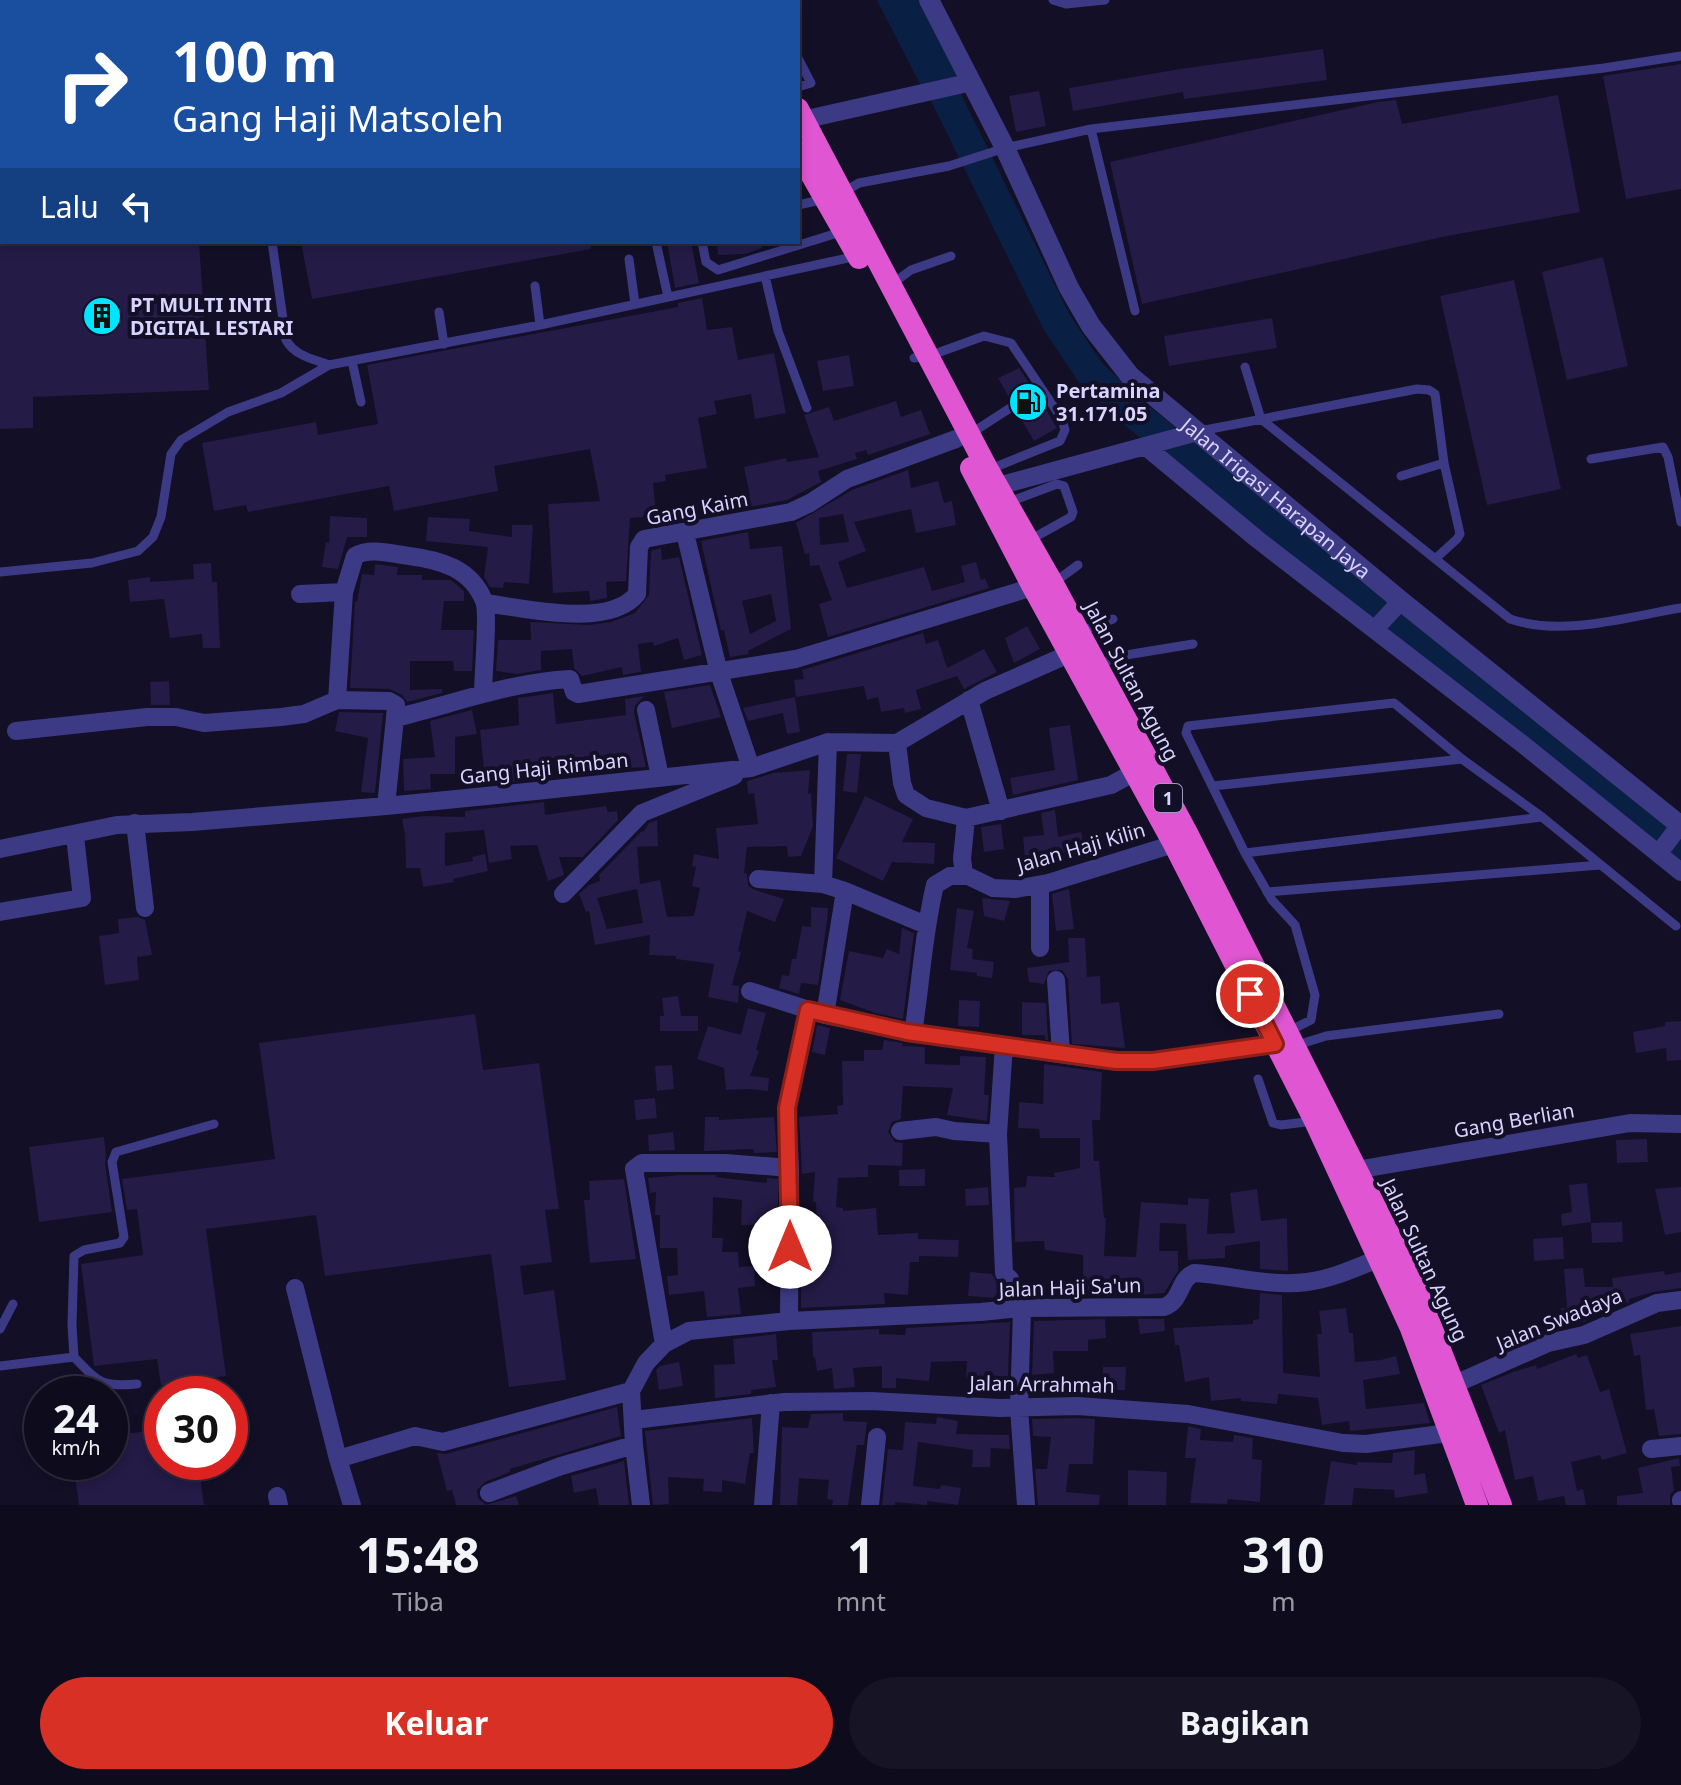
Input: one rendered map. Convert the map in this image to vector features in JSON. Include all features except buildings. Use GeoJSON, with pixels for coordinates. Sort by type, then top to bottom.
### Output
{"type":"FeatureCollection","features":[{"type":"Feature","properties":{"kind":"highway","name":"Jalan Sultan Agung"},"geometry":{"type":"LineString","coordinates":[[800,116],[834,196],[1043,585],[1069,641],[1187,833],[1285,1041],[1315,1121],[1410,1326],[1477,1505]]}},
{"type":"Feature","properties":{"kind":"highway","name":"Jalan Sultan Agung"},"geometry":{"type":"LineString","coordinates":[[800,154],[834,196],[844,231],[889,286],[922,357]]}},
{"type":"Feature","properties":{"kind":"highway","name":"Jalan Sultan Agung"},"geometry":{"type":"LineString","coordinates":[[963,436],[998,486],[1028,541],[1043,585]]}},
{"type":"Feature","properties":{"kind":"highway","name":"Jalan Sultan Agung"},"geometry":{"type":"LineString","coordinates":[[1089,671],[1133,773],[1356,1170],[1415,1286],[1501,1505]]}},
{"type":"Feature","properties":{"kind":"street","name":"Jalan Irigasi Harapan Jaya"},"geometry":{"type":"LineString","coordinates":[[929,0],[972,82],[996,152],[1091,326],[1130,376],[1386,616],[1679,828]]}},
{"type":"Feature","properties":{"kind":"street"},"geometry":{"type":"LineString","coordinates":[[800,116],[972,82]]}},
{"type":"Feature","properties":{"kind":"street"},"geometry":{"type":"LineString","coordinates":[[998,486],[1190,434]]}},
{"type":"Feature","properties":{"kind":"street","name":"Gang Kaim"},"geometry":{"type":"LineString","coordinates":[[485,603],[597,614],[617,609],[637,594],[642,540],[791,512],[847,479],[963,436]]}},
{"type":"Feature","properties":{"kind":"street"},"geometry":{"type":"LineString","coordinates":[[1153,444],[1257,539],[1386,616],[1662,850],[1681,872]]}},
{"type":"Feature","properties":{"kind":"street"},"geometry":{"type":"LineString","coordinates":[[563,894],[648,809],[751,768],[719,673],[685,533]]}},
{"type":"Feature","properties":{"kind":"street"},"geometry":{"type":"LineString","coordinates":[[337,700],[344,592],[355,556],[366,551],[446,563],[472,583],[485,603],[483,693]]}},
{"type":"Feature","properties":{"kind":"street"},"geometry":{"type":"LineString","coordinates":[[395,718],[483,693],[568,678],[578,694],[796,659],[1043,585]]}},
{"type":"Feature","properties":{"kind":"street"},"geometry":{"type":"LineString","coordinates":[[300,594],[344,592]]}},
{"type":"Feature","properties":{"kind":"street"},"geometry":{"type":"LineString","coordinates":[[1069,641],[897,743],[906,795],[926,808],[966,818],[1111,785],[1133,773]]}},
{"type":"Feature","properties":{"kind":"street"},"geometry":{"type":"LineString","coordinates":[[16,731],[147,717],[176,717],[204,723],[289,717],[337,700],[389,701],[396,705],[386,806]]}},
{"type":"Feature","properties":{"kind":"street"},"geometry":{"type":"LineString","coordinates":[[969,700],[1001,811]]}},
{"type":"Feature","properties":{"kind":"street"},"geometry":{"type":"LineString","coordinates":[[646,710],[660,777]]}},
{"type":"Feature","properties":{"kind":"street"},"geometry":{"type":"LineString","coordinates":[[823,884],[828,742]]}},
{"type":"Feature","properties":{"kind":"street","name":"Gang Haji Rimban"},"geometry":{"type":"LineString","coordinates":[[0,849],[135,823],[192,822],[386,806],[751,768],[828,742],[897,743]]}},
{"type":"Feature","properties":{"kind":"street"},"geometry":{"type":"LineString","coordinates":[[913,1033],[922,982],[926,925],[935,885],[950,876],[966,876],[962,859],[966,818]]}},
{"type":"Feature","properties":{"kind":"street"},"geometry":{"type":"LineString","coordinates":[[135,823],[145,908]]}},
{"type":"Feature","properties":{"kind":"street"},"geometry":{"type":"LineString","coordinates":[[1662,850],[1679,828]]}},
{"type":"Feature","properties":{"kind":"street"},"geometry":{"type":"LineString","coordinates":[[0,912],[82,898],[75,836]]}},
{"type":"Feature","properties":{"kind":"street","name":"Jalan Haji Kilin"},"geometry":{"type":"LineString","coordinates":[[966,876],[1003,889],[1040,885],[1174,844]]}},
{"type":"Feature","properties":{"kind":"street"},"geometry":{"type":"LineString","coordinates":[[758,879],[823,884],[926,925]]}},
{"type":"Feature","properties":{"kind":"street"},"geometry":{"type":"LineString","coordinates":[[1040,885],[1040,948]]}},
{"type":"Feature","properties":{"kind":"street"},"geometry":{"type":"LineString","coordinates":[[789,1321],[790,1168],[787,1108],[816,1013],[845,891]]}},
{"type":"Feature","properties":{"kind":"street"},"geometry":{"type":"LineString","coordinates":[[1056,980],[1061,1053]]}},
{"type":"Feature","properties":{"kind":"street"},"geometry":{"type":"LineString","coordinates":[[750,991],[816,1013],[913,1033],[1116,1061],[1153,1061],[1285,1041]]}},
{"type":"Feature","properties":{"kind":"street"},"geometry":{"type":"LineString","coordinates":[[1004,1045],[998,1134],[1004,1273],[1010,1279],[1021,1308],[1019,1408],[1026,1505]]}},
{"type":"Feature","properties":{"kind":"street","name":"Gang Berlian"},"geometry":{"type":"LineString","coordinates":[[1356,1170],[1630,1123],[1681,1124]]}},
{"type":"Feature","properties":{"kind":"street"},"geometry":{"type":"LineString","coordinates":[[900,1131],[936,1127],[998,1134]]}},
{"type":"Feature","properties":{"kind":"street"},"geometry":{"type":"LineString","coordinates":[[641,1505],[631,1391],[646,1363],[664,1344],[636,1166],[642,1163],[690,1162],[790,1168]]}},
{"type":"Feature","properties":{"kind":"street","name":"Jalan Haji Sa'un"},"geometry":{"type":"LineString","coordinates":[[664,1344],[689,1331],[789,1321],[1021,1308],[1164,1307],[1175,1301],[1187,1276],[1194,1273],[1299,1283],[1328,1277],[1378,1259]]}},
{"type":"Feature","properties":{"kind":"street"},"geometry":{"type":"LineString","coordinates":[[295,1288],[352,1505]]}},
{"type":"Feature","properties":{"kind":"street","name":"Jalan Swadaya"},"geometry":{"type":"LineString","coordinates":[[1455,1384],[1548,1343],[1584,1335],[1657,1303],[1681,1300]]}},
{"type":"Feature","properties":{"kind":"street"},"geometry":{"type":"LineString","coordinates":[[338,1459],[421,1435],[443,1442],[631,1391]]}},
{"type":"Feature","properties":{"kind":"street","name":"Jalan Arrahmah"},"geometry":{"type":"LineString","coordinates":[[634,1420],[771,1403],[871,1401],[1159,1411],[1352,1444],[1448,1433]]}},
{"type":"Feature","properties":{"kind":"street"},"geometry":{"type":"LineString","coordinates":[[763,1505],[771,1403]]}},
{"type":"Feature","properties":{"kind":"street"},"geometry":{"type":"LineString","coordinates":[[870,1505],[877,1437]]}},
{"type":"Feature","properties":{"kind":"street"},"geometry":{"type":"LineString","coordinates":[[489,1493],[561,1466],[634,1445]]}},
{"type":"Feature","properties":{"kind":"street"},"geometry":{"type":"LineString","coordinates":[[1651,1449],[1681,1446]]}},
{"type":"Feature","properties":{"kind":"lane"},"geometry":{"type":"LineString","coordinates":[[1053,0],[1066,4],[1105,0]]}},
{"type":"Feature","properties":{"kind":"lane"},"geometry":{"type":"LineString","coordinates":[[800,204],[834,196],[859,183],[967,161],[1091,129],[1604,68],[1681,56]]}},
{"type":"Feature","properties":{"kind":"lane"},"geometry":{"type":"LineString","coordinates":[[800,62],[811,83],[800,86]]}},
{"type":"Feature","properties":{"kind":"lane"},"geometry":{"type":"LineString","coordinates":[[1091,129],[1135,311]]}},
{"type":"Feature","properties":{"kind":"lane"},"geometry":{"type":"LineString","coordinates":[[702,244],[706,262],[718,270],[844,231]]}},
{"type":"Feature","properties":{"kind":"lane"},"geometry":{"type":"LineString","coordinates":[[272,244],[286,340],[301,355],[329,365]]}},
{"type":"Feature","properties":{"kind":"lane"},"geometry":{"type":"LineString","coordinates":[[656,244],[668,297]]}},
{"type":"Feature","properties":{"kind":"lane"},"geometry":{"type":"LineString","coordinates":[[0,572],[92,563],[138,551],[153,537],[161,517],[171,454],[181,440],[228,412],[281,393],[329,365],[540,325],[865,253]]}},
{"type":"Feature","properties":{"kind":"lane"},"geometry":{"type":"LineString","coordinates":[[889,286],[911,270],[951,256]]}},
{"type":"Feature","properties":{"kind":"lane"},"geometry":{"type":"LineString","coordinates":[[629,259],[635,304]]}},
{"type":"Feature","properties":{"kind":"lane"},"geometry":{"type":"LineString","coordinates":[[765,276],[778,331],[807,408]]}},
{"type":"Feature","properties":{"kind":"lane"},"geometry":{"type":"LineString","coordinates":[[535,286],[540,325]]}},
{"type":"Feature","properties":{"kind":"lane"},"geometry":{"type":"LineString","coordinates":[[439,312],[444,344]]}},
{"type":"Feature","properties":{"kind":"lane"},"geometry":{"type":"LineString","coordinates":[[922,357],[984,336],[1011,343],[1062,419],[1064,436],[1060,441],[998,486]]}},
{"type":"Feature","properties":{"kind":"lane"},"geometry":{"type":"LineString","coordinates":[[352,361],[361,402]]}},
{"type":"Feature","properties":{"kind":"lane"},"geometry":{"type":"LineString","coordinates":[[1245,367],[1261,419],[1500,613],[1526,625],[1558,628],[1681,608]]}},
{"type":"Feature","properties":{"kind":"lane"},"geometry":{"type":"LineString","coordinates":[[963,436],[1041,388]]}},
{"type":"Feature","properties":{"kind":"lane"},"geometry":{"type":"LineString","coordinates":[[1190,434],[1424,389],[1435,394],[1444,463],[1460,534],[1435,559]]}},
{"type":"Feature","properties":{"kind":"lane"},"geometry":{"type":"LineString","coordinates":[[1591,459],[1663,447],[1668,457],[1681,522]]}},
{"type":"Feature","properties":{"kind":"lane"},"geometry":{"type":"LineString","coordinates":[[1401,476],[1444,463]]}},
{"type":"Feature","properties":{"kind":"lane"},"geometry":{"type":"LineString","coordinates":[[998,486],[1064,486],[1073,512],[1071,517],[1028,541]]}},
{"type":"Feature","properties":{"kind":"lane"},"geometry":{"type":"LineString","coordinates":[[1043,585],[1078,565]]}},
{"type":"Feature","properties":{"kind":"lane"},"geometry":{"type":"LineString","coordinates":[[1069,641],[1113,619]]}},
{"type":"Feature","properties":{"kind":"lane"},"geometry":{"type":"LineString","coordinates":[[1089,671],[1114,657],[1193,644]]}},
{"type":"Feature","properties":{"kind":"lane"},"geometry":{"type":"LineString","coordinates":[[1285,1041],[1311,1020],[1315,995],[1295,925],[1267,892],[1245,853],[1186,733],[1188,726],[1389,702],[1399,706],[1676,926]]}},
{"type":"Feature","properties":{"kind":"lane"},"geometry":{"type":"LineString","coordinates":[[1213,786],[1462,759]]}},
{"type":"Feature","properties":{"kind":"lane"},"geometry":{"type":"LineString","coordinates":[[1245,853],[1542,817]]}},
{"type":"Feature","properties":{"kind":"lane"},"geometry":{"type":"LineString","coordinates":[[1267,892],[1600,865]]}},
{"type":"Feature","properties":{"kind":"lane"},"geometry":{"type":"LineString","coordinates":[[1285,1041],[1499,1014]]}},
{"type":"Feature","properties":{"kind":"lane"},"geometry":{"type":"LineString","coordinates":[[1258,1079],[1273,1123],[1315,1121]]}},
{"type":"Feature","properties":{"kind":"lane"},"geometry":{"type":"LineString","coordinates":[[137,1384],[111,1386],[95,1379],[74,1357],[74,1256],[84,1250],[120,1243],[124,1237],[112,1162],[116,1152],[214,1124]]}},
{"type":"Feature","properties":{"kind":"lane"},"geometry":{"type":"LineString","coordinates":[[0,1329],[13,1304]]}},
{"type":"Feature","properties":{"kind":"lane"},"geometry":{"type":"LineString","coordinates":[[0,1366],[74,1357]]}},
{"type":"Feature","properties":{"kind":"water"},"geometry":{"type":"Polygon","coordinates":[[[877,0],[929,0],[972,82],[924,92],[877,0]]]}},
{"type":"Feature","properties":{"kind":"waterway"},"geometry":{"type":"LineString","coordinates":[[898,0],[1056,321],[1090,372],[1126,407],[1681,854]]}},
{"type":"Feature","properties":{"kind":"place","name":"PT MULTI INTI DIGITAL LESTARI"},"geometry":{"type":"Point","coordinates":[102,316]}},
{"type":"Feature","properties":{"kind":"place","name":"Pertamina 31.171.05"},"geometry":{"type":"Point","coordinates":[1028,402]}},
{"type":"Feature","properties":{"kind":"route"},"geometry":{"type":"LineString","coordinates":[[790,1247],[787,1108],[808,1010],[907,1032],[1102,1060],[1153,1061],[1275,1044],[1250,994]]}}]}
